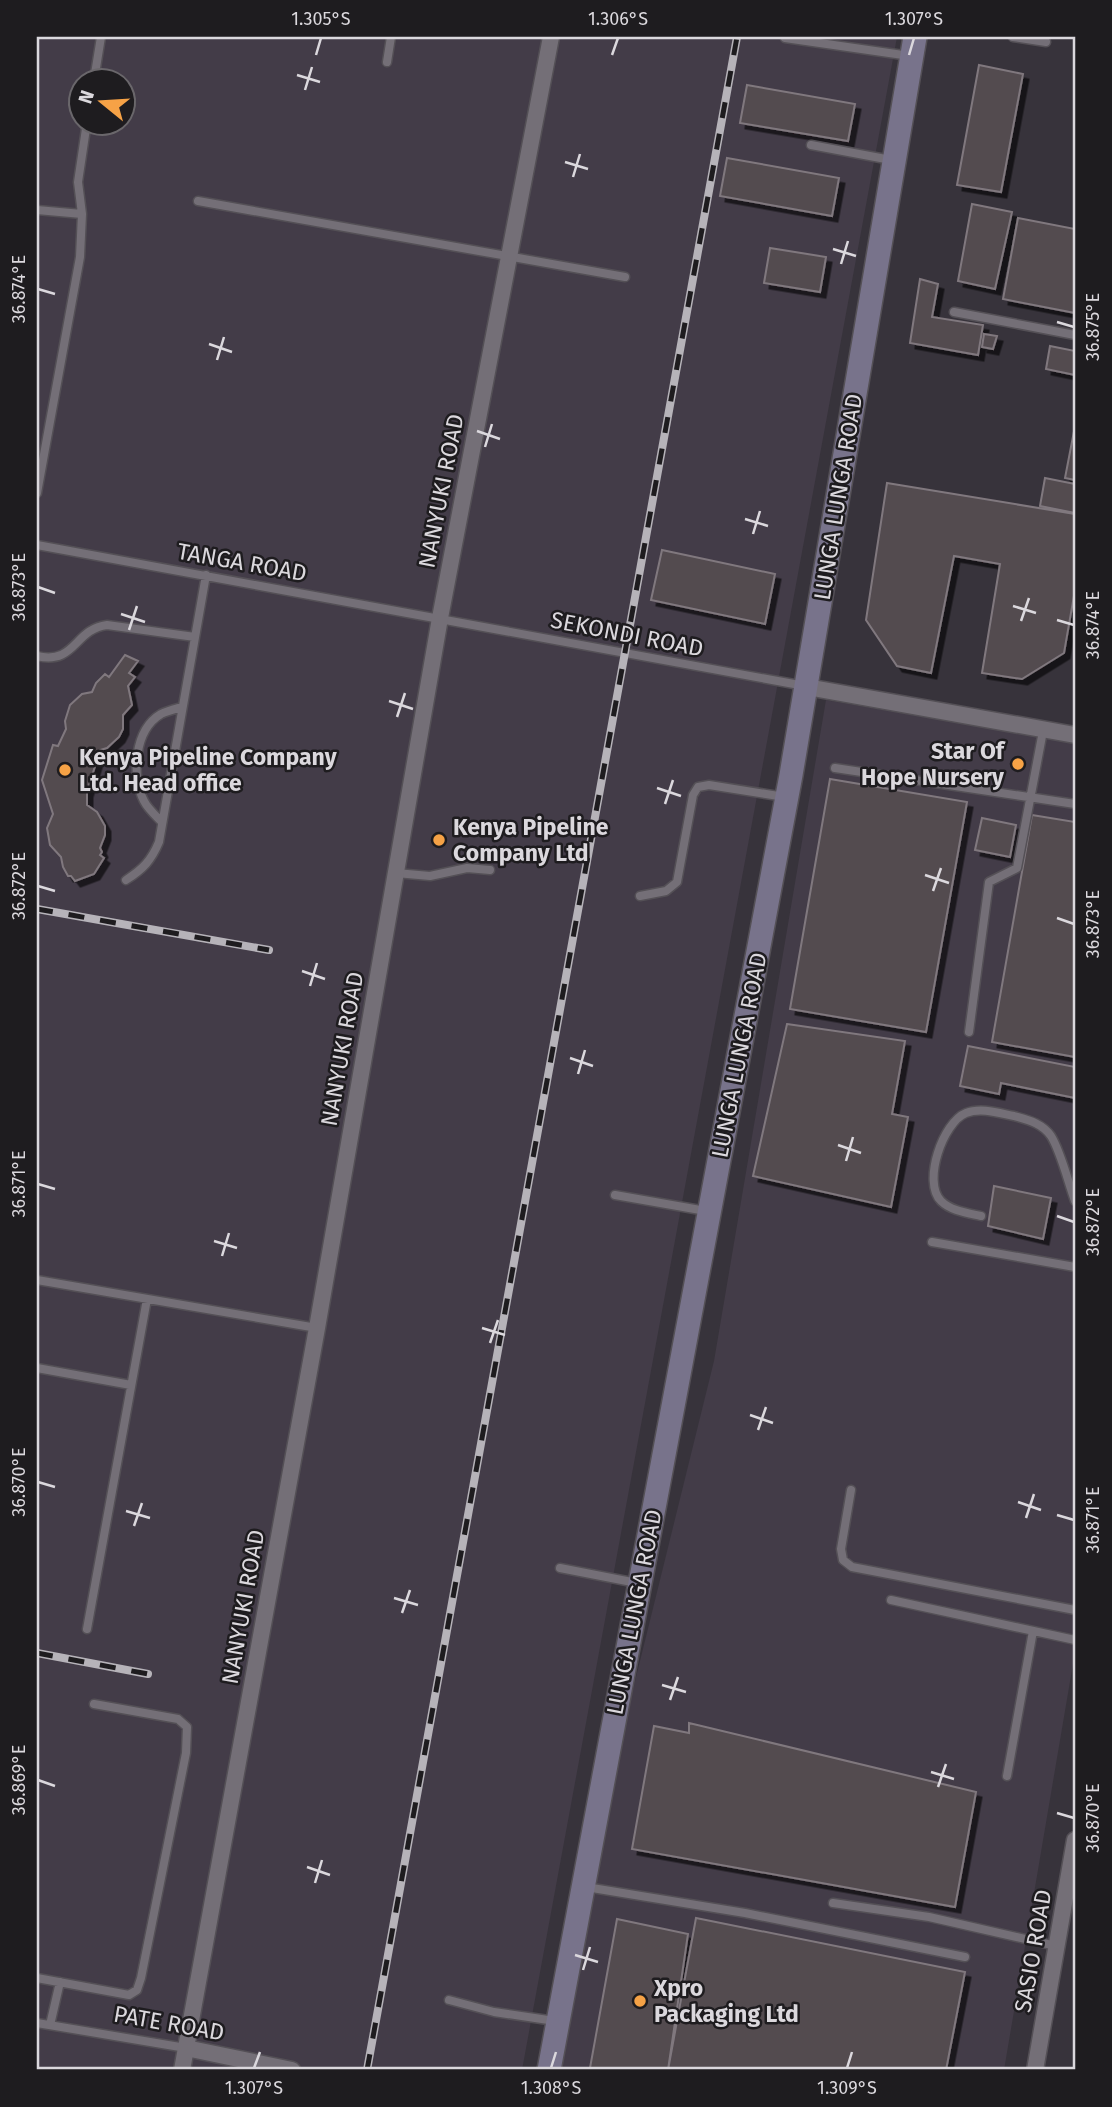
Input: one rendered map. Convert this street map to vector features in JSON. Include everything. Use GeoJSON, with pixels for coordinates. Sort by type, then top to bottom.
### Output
{"type":"FeatureCollection","features":[{"type":"Feature","properties":{"kind":"main road","name":"LUNGA LUNGA ROAD"},"geometry":{"type":"LineString","coordinates":[[549,2070],[807,687],[913,47]]}},
{"type":"Feature","properties":{"kind":"street","name":"NANYUKI ROAD"},"geometry":{"type":"LineString","coordinates":[[182,2070],[317,1328],[440,618],[551,37]]}},
{"type":"Feature","properties":{"kind":"street"},"geometry":{"type":"LineString","coordinates":[[807,687],[1043,731],[1075,733]]}},
{"type":"Feature","properties":{"kind":"street","name":"SASIO ROAD"},"geometry":{"type":"LineString","coordinates":[[1035,2070],[1075,1840]]}},
{"type":"Feature","properties":{"kind":"street","name":"PATE ROAD"},"geometry":{"type":"LineString","coordinates":[[186,2048],[292,2070]]}},
{"type":"Feature","properties":{"kind":"lane"},"geometry":{"type":"LineString","coordinates":[[96,66],[101,37]]}},
{"type":"Feature","properties":{"kind":"lane"},"geometry":{"type":"LineString","coordinates":[[387,62],[391,37]]}},
{"type":"Feature","properties":{"kind":"lane"},"geometry":{"type":"LineString","coordinates":[[1013,37],[1046,42]]}},
{"type":"Feature","properties":{"kind":"lane"},"geometry":{"type":"LineString","coordinates":[[785,38],[913,47]]}},
{"type":"Feature","properties":{"kind":"lane"},"geometry":{"type":"LineString","coordinates":[[37,493],[80,257],[82,214],[78,182],[85,136]]}},
{"type":"Feature","properties":{"kind":"lane"},"geometry":{"type":"LineString","coordinates":[[811,145],[893,161]]}},
{"type":"Feature","properties":{"kind":"lane"},"geometry":{"type":"LineString","coordinates":[[198,201],[625,277]]}},
{"type":"Feature","properties":{"kind":"lane"},"geometry":{"type":"LineString","coordinates":[[37,210],[82,214]]}},
{"type":"Feature","properties":{"kind":"lane"},"geometry":{"type":"LineString","coordinates":[[954,312],[1075,335]]}},
{"type":"Feature","properties":{"kind":"lane","name":"TANGA ROAD"},"geometry":{"type":"LineString","coordinates":[[37,545],[440,618]]}},
{"type":"Feature","properties":{"kind":"lane"},"geometry":{"type":"LineString","coordinates":[[126,880],[152,859],[159,842],[206,575]]}},
{"type":"Feature","properties":{"kind":"lane","name":"SEKONDI ROAD"},"geometry":{"type":"LineString","coordinates":[[440,618],[807,687]]}},
{"type":"Feature","properties":{"kind":"lane"},"geometry":{"type":"LineString","coordinates":[[37,656],[64,656],[93,626],[107,625],[195,637]]}},
{"type":"Feature","properties":{"kind":"lane"},"geometry":{"type":"LineString","coordinates":[[162,822],[143,800],[136,771],[137,757],[142,739],[153,721],[163,713],[182,707]]}},
{"type":"Feature","properties":{"kind":"lane"},"geometry":{"type":"LineString","coordinates":[[969,1032],[989,882],[1017,868],[1043,731]]}},
{"type":"Feature","properties":{"kind":"lane"},"geometry":{"type":"LineString","coordinates":[[835,768],[1075,804]]}},
{"type":"Feature","properties":{"kind":"lane"},"geometry":{"type":"LineString","coordinates":[[640,895],[667,891],[677,882],[692,795],[698,787],[709,785],[787,797]]}},
{"type":"Feature","properties":{"kind":"lane"},"geometry":{"type":"LineString","coordinates":[[396,873],[430,876],[467,868],[490,870]]}},
{"type":"Feature","properties":{"kind":"lane"},"geometry":{"type":"LineString","coordinates":[[981,1216],[946,1205],[937,1196],[932,1183],[946,1132],[965,1113],[977,1110],[1031,1121],[1044,1128],[1052,1137],[1075,1201]]}},
{"type":"Feature","properties":{"kind":"lane"},"geometry":{"type":"LineString","coordinates":[[615,1195],[709,1212]]}},
{"type":"Feature","properties":{"kind":"lane"},"geometry":{"type":"LineString","coordinates":[[932,1242],[1075,1267]]}},
{"type":"Feature","properties":{"kind":"lane"},"geometry":{"type":"LineString","coordinates":[[37,1280],[317,1328]]}},
{"type":"Feature","properties":{"kind":"lane"},"geometry":{"type":"LineString","coordinates":[[87,1629],[147,1299]]}},
{"type":"Feature","properties":{"kind":"lane"},"geometry":{"type":"LineString","coordinates":[[37,1368],[131,1385]]}},
{"type":"Feature","properties":{"kind":"lane"},"geometry":{"type":"LineString","coordinates":[[851,1490],[841,1549],[843,1560],[852,1567],[1075,1610]]}},
{"type":"Feature","properties":{"kind":"lane"},"geometry":{"type":"LineString","coordinates":[[560,1568],[640,1583]]}},
{"type":"Feature","properties":{"kind":"lane"},"geometry":{"type":"LineString","coordinates":[[891,1600],[1075,1640]]}},
{"type":"Feature","properties":{"kind":"lane"},"geometry":{"type":"LineString","coordinates":[[1007,1776],[1033,1631]]}},
{"type":"Feature","properties":{"kind":"lane"},"geometry":{"type":"LineString","coordinates":[[37,1979],[124,1995],[134,1994],[141,1978],[188,1734],[187,1727],[178,1719],[94,1704]]}},
{"type":"Feature","properties":{"kind":"lane"},"geometry":{"type":"LineString","coordinates":[[583,1886],[745,1913],[965,1957]]}},
{"type":"Feature","properties":{"kind":"lane"},"geometry":{"type":"LineString","coordinates":[[833,1903],[929,1917],[1056,1945]]}},
{"type":"Feature","properties":{"kind":"lane"},"geometry":{"type":"LineString","coordinates":[[50,2025],[60,1982]]}},
{"type":"Feature","properties":{"kind":"lane"},"geometry":{"type":"LineString","coordinates":[[449,2000],[494,2012],[558,2021]]}},
{"type":"Feature","properties":{"kind":"lane","name":"PATE ROAD"},"geometry":{"type":"LineString","coordinates":[[37,2023],[186,2048]]}},
{"type":"Feature","properties":{"kind":"shaded area"},"geometry":{"type":"Polygon","coordinates":[[[37,37],[897,37],[522,2070],[37,2070],[37,37]]]}},
{"type":"Feature","properties":{"kind":"shaded area"},"geometry":{"type":"Polygon","coordinates":[[[826,700],[1075,743],[1075,1652],[1004,2070],[557,2070],[622,1734],[714,1361],[826,700]]]}},
{"type":"Feature","properties":{"kind":"building"},"geometry":{"type":"Polygon","coordinates":[[[979,65],[1023,74],[1001,192],[957,185],[979,65]]]}},
{"type":"Feature","properties":{"kind":"building"},"geometry":{"type":"Polygon","coordinates":[[[747,85],[855,104],[848,141],[740,123],[747,85]]]}},
{"type":"Feature","properties":{"kind":"building"},"geometry":{"type":"Polygon","coordinates":[[[727,158],[839,178],[832,216],[720,196],[727,158]]]}},
{"type":"Feature","properties":{"kind":"building"},"geometry":{"type":"Polygon","coordinates":[[[972,204],[1012,212],[995,289],[958,281],[972,204]]]}},
{"type":"Feature","properties":{"kind":"building"},"geometry":{"type":"Polygon","coordinates":[[[1018,218],[1075,229],[1075,313],[1003,299],[1018,218]]]}},
{"type":"Feature","properties":{"kind":"building"},"geometry":{"type":"Polygon","coordinates":[[[770,248],[826,257],[820,292],[764,283],[770,248]]]}},
{"type":"Feature","properties":{"kind":"building"},"geometry":{"type":"Polygon","coordinates":[[[920,279],[938,284],[932,317],[983,325],[978,355],[910,343],[920,279]]]}},
{"type":"Feature","properties":{"kind":"building"},"geometry":{"type":"Polygon","coordinates":[[[984,334],[997,336],[993,349],[982,347],[984,334]]]}},
{"type":"Feature","properties":{"kind":"building"},"geometry":{"type":"Polygon","coordinates":[[[1050,346],[1075,351],[1075,375],[1046,369],[1050,346]]]}},
{"type":"Feature","properties":{"kind":"building"},"geometry":{"type":"Polygon","coordinates":[[[1075,426],[1075,480],[1065,478],[1075,426]]]}},
{"type":"Feature","properties":{"kind":"building"},"geometry":{"type":"Polygon","coordinates":[[[1045,478],[1075,484],[1075,513],[1040,506],[1045,478]]]}},
{"type":"Feature","properties":{"kind":"building"},"geometry":{"type":"Polygon","coordinates":[[[887,483],[1075,514],[1075,590],[1064,653],[1022,679],[982,673],[1000,564],[954,556],[931,673],[897,666],[866,620],[887,483]]]}},
{"type":"Feature","properties":{"kind":"building"},"geometry":{"type":"Polygon","coordinates":[[[662,550],[775,574],[765,624],[651,600],[662,550]]]}},
{"type":"Feature","properties":{"kind":"building"},"geometry":{"type":"Polygon","coordinates":[[[125,655],[138,661],[129,673],[135,677],[128,686],[132,705],[123,715],[123,729],[119,737],[107,748],[100,750],[87,792],[87,805],[97,812],[105,826],[100,848],[100,855],[104,858],[94,874],[75,881],[68,876],[61,857],[50,845],[47,828],[53,814],[42,780],[53,745],[58,746],[66,729],[65,721],[70,705],[82,694],[92,692],[105,674],[109,677],[125,655]]]}},
{"type":"Feature","properties":{"kind":"building"},"geometry":{"type":"Polygon","coordinates":[[[830,779],[967,802],[926,1032],[790,1009],[830,779]]]}},
{"type":"Feature","properties":{"kind":"building"},"geometry":{"type":"Polygon","coordinates":[[[1032,815],[1075,822],[1075,1057],[992,1042],[1032,815]]]}},
{"type":"Feature","properties":{"kind":"building"},"geometry":{"type":"Polygon","coordinates":[[[982,818],[1016,825],[1010,857],[975,850],[982,818]]]}},
{"type":"Feature","properties":{"kind":"building"},"geometry":{"type":"Polygon","coordinates":[[[787,1024],[905,1041],[892,1114],[908,1117],[891,1207],[753,1176],[787,1024]]]}},
{"type":"Feature","properties":{"kind":"building"},"geometry":{"type":"Polygon","coordinates":[[[968,1046],[1075,1067],[1075,1098],[1001,1083],[999,1094],[960,1086],[968,1046]]]}},
{"type":"Feature","properties":{"kind":"building"},"geometry":{"type":"Polygon","coordinates":[[[994,1186],[1051,1198],[1043,1239],[988,1226],[994,1186]]]}},
{"type":"Feature","properties":{"kind":"building"},"geometry":{"type":"Polygon","coordinates":[[[689,1723],[976,1792],[955,1907],[632,1849],[654,1726],[689,1733],[689,1723]]]}},
{"type":"Feature","properties":{"kind":"building"},"geometry":{"type":"Polygon","coordinates":[[[696,1918],[965,1972],[946,2070],[668,2070],[696,1918]]]}},
{"type":"Feature","properties":{"kind":"building","name":"Xpro Packaging Ltd"},"geometry":{"type":"Polygon","coordinates":[[[617,1919],[688,1934],[668,2070],[590,2068],[617,1919]]]}},
{"type":"Feature","properties":{"kind":"railway"},"geometry":{"type":"LineString","coordinates":[[367,2070],[737,37]]}},
{"type":"Feature","properties":{"kind":"railway"},"geometry":{"type":"LineString","coordinates":[[37,909],[269,950]]}},
{"type":"Feature","properties":{"kind":"railway"},"geometry":{"type":"LineString","coordinates":[[37,1653],[148,1674]]}},
{"type":"Feature","properties":{"kind":"place","name":"Star Of Hope Nursery"},"geometry":{"type":"Point","coordinates":[1018,764]}},
{"type":"Feature","properties":{"kind":"place","name":"Kenya Pipeline Company Ltd. Head office"},"geometry":{"type":"Point","coordinates":[65,770]}},
{"type":"Feature","properties":{"kind":"place","name":"Kenya Pipeline Company Ltd"},"geometry":{"type":"Point","coordinates":[439,840]}},
{"type":"Feature","properties":{"kind":"place","name":"Xpro Packaging Ltd"},"geometry":{"type":"Point","coordinates":[640,2001]}}]}
